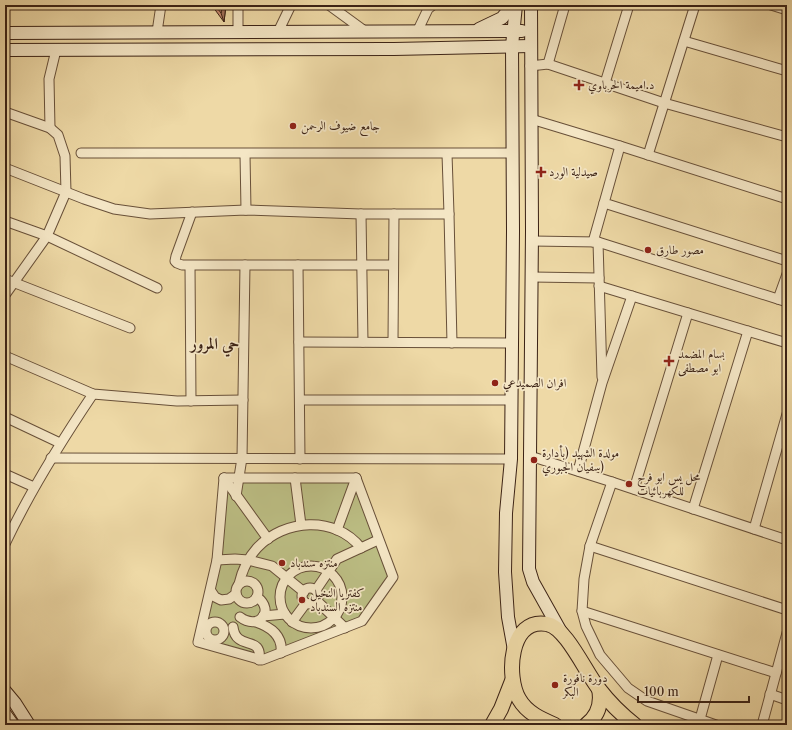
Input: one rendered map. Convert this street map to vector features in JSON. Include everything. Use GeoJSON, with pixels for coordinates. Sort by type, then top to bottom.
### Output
{"type":"FeatureCollection","features":[{"type":"Feature","properties":{"kind":"main road"},"geometry":{"type":"LineString","coordinates":[[514,650],[508,617],[505,572],[506,513],[511,459],[513,231],[512,46],[515,5]]}},
{"type":"Feature","properties":{"kind":"main road"},"geometry":{"type":"LineString","coordinates":[[474,32],[502,18],[515,5]]}},
{"type":"Feature","properties":{"kind":"main road"},"geometry":{"type":"LineString","coordinates":[[531,5],[530,66],[532,277],[529,569],[533,582],[561,632],[599,689],[621,713],[635,725]]}},
{"type":"Feature","properties":{"kind":"main road"},"geometry":{"type":"LineString","coordinates":[[5,32],[530,31]]}},
{"type":"Feature","properties":{"kind":"main road"},"geometry":{"type":"LineString","coordinates":[[127,32],[134,36],[136,41],[133,48],[128,50]]}},
{"type":"Feature","properties":{"kind":"main road"},"geometry":{"type":"LineString","coordinates":[[162,32],[158,41],[161,48],[166,50]]}},
{"type":"Feature","properties":{"kind":"main road"},"geometry":{"type":"LineString","coordinates":[[442,32],[442,48]]}},
{"type":"Feature","properties":{"kind":"main road"},"geometry":{"type":"LineString","coordinates":[[5,50],[482,48],[530,46]]}},
{"type":"Feature","properties":{"kind":"main road"},"geometry":{"type":"LineString","coordinates":[[482,48],[496,50],[502,53],[509,64],[513,81]]}},
{"type":"Feature","properties":{"kind":"main road"},"geometry":{"type":"LineString","coordinates":[[513,231],[532,241]]}},
{"type":"Feature","properties":{"kind":"main road"},"geometry":{"type":"LineString","coordinates":[[492,725],[501,709],[512,681],[514,650],[518,637],[534,625],[548,624],[561,632]]}},
{"type":"Feature","properties":{"kind":"main road"},"geometry":{"type":"LineString","coordinates":[[512,681],[515,691],[526,708],[534,715],[555,725]]}},
{"type":"Feature","properties":{"kind":"main road"},"geometry":{"type":"LineString","coordinates":[[586,725],[597,713],[600,705],[599,689]]}},
{"type":"Feature","properties":{"kind":"main road"},"geometry":{"type":"LineString","coordinates":[[5,691],[15,703],[29,725]]}},
{"type":"Feature","properties":{"kind":"street"},"geometry":{"type":"LineString","coordinates":[[161,5],[162,32]]}},
{"type":"Feature","properties":{"kind":"street"},"geometry":{"type":"LineString","coordinates":[[238,5],[238,32]]}},
{"type":"Feature","properties":{"kind":"street"},"geometry":{"type":"LineString","coordinates":[[278,32],[291,5]]}},
{"type":"Feature","properties":{"kind":"street"},"geometry":{"type":"LineString","coordinates":[[328,5],[366,32]]}},
{"type":"Feature","properties":{"kind":"street"},"geometry":{"type":"LineString","coordinates":[[548,64],[566,5]]}},
{"type":"Feature","properties":{"kind":"street"},"geometry":{"type":"LineString","coordinates":[[605,83],[629,5]]}},
{"type":"Feature","properties":{"kind":"street"},"geometry":{"type":"LineString","coordinates":[[648,155],[695,5]]}},
{"type":"Feature","properties":{"kind":"street"},"geometry":{"type":"LineString","coordinates":[[771,5],[787,10]]}},
{"type":"Feature","properties":{"kind":"street"},"geometry":{"type":"LineString","coordinates":[[417,32],[428,6]]}},
{"type":"Feature","properties":{"kind":"street"},"geometry":{"type":"LineString","coordinates":[[684,41],[787,72]]}},
{"type":"Feature","properties":{"kind":"street"},"geometry":{"type":"LineString","coordinates":[[50,128],[49,80],[56,50]]}},
{"type":"Feature","properties":{"kind":"street"},"geometry":{"type":"LineString","coordinates":[[530,66],[548,64],[664,103],[787,137]]}},
{"type":"Feature","properties":{"kind":"street"},"geometry":{"type":"LineString","coordinates":[[5,112],[50,128],[58,135],[65,156],[66,192],[47,236],[9,280],[5,295]]}},
{"type":"Feature","properties":{"kind":"street"},"geometry":{"type":"LineString","coordinates":[[531,119],[787,200]]}},
{"type":"Feature","properties":{"kind":"street"},"geometry":{"type":"LineString","coordinates":[[602,383],[599,282],[595,242],[620,146]]}},
{"type":"Feature","properties":{"kind":"street"},"geometry":{"type":"LineString","coordinates":[[81,153],[513,153]]}},
{"type":"Feature","properties":{"kind":"street"},"geometry":{"type":"LineString","coordinates":[[245,154],[246,210]]}},
{"type":"Feature","properties":{"kind":"street"},"geometry":{"type":"LineString","coordinates":[[447,154],[450,214],[452,343]]}},
{"type":"Feature","properties":{"kind":"street"},"geometry":{"type":"LineString","coordinates":[[5,168],[114,209],[150,214],[246,210],[361,214],[450,214]]}},
{"type":"Feature","properties":{"kind":"street"},"geometry":{"type":"LineString","coordinates":[[604,203],[787,261]]}},
{"type":"Feature","properties":{"kind":"street"},"geometry":{"type":"LineString","coordinates":[[192,212],[175,261],[182,266],[393,265]]}},
{"type":"Feature","properties":{"kind":"street"},"geometry":{"type":"LineString","coordinates":[[361,214],[363,342]]}},
{"type":"Feature","properties":{"kind":"street"},"geometry":{"type":"LineString","coordinates":[[393,342],[394,214]]}},
{"type":"Feature","properties":{"kind":"street"},"geometry":{"type":"LineString","coordinates":[[5,221],[47,236],[157,288]]}},
{"type":"Feature","properties":{"kind":"street"},"geometry":{"type":"LineString","coordinates":[[532,241],[595,242],[787,302]]}},
{"type":"Feature","properties":{"kind":"street"},"geometry":{"type":"LineString","coordinates":[[236,496],[242,458],[245,265]]}},
{"type":"Feature","properties":{"kind":"street"},"geometry":{"type":"LineString","coordinates":[[298,265],[300,459]]}},
{"type":"Feature","properties":{"kind":"street"},"geometry":{"type":"LineString","coordinates":[[190,266],[191,401]]}},
{"type":"Feature","properties":{"kind":"street"},"geometry":{"type":"LineString","coordinates":[[778,299],[787,274]]}},
{"type":"Feature","properties":{"kind":"street"},"geometry":{"type":"LineString","coordinates":[[532,277],[599,282],[632,296],[787,343]]}},
{"type":"Feature","properties":{"kind":"street"},"geometry":{"type":"LineString","coordinates":[[9,280],[130,328]]}},
{"type":"Feature","properties":{"kind":"street"},"geometry":{"type":"LineString","coordinates":[[578,471],[602,383],[632,296]]}},
{"type":"Feature","properties":{"kind":"street"},"geometry":{"type":"LineString","coordinates":[[634,489],[688,313]]}},
{"type":"Feature","properties":{"kind":"street"},"geometry":{"type":"LineString","coordinates":[[693,509],[748,331]]}},
{"type":"Feature","properties":{"kind":"street"},"geometry":{"type":"LineString","coordinates":[[299,342],[512,343]]}},
{"type":"Feature","properties":{"kind":"street"},"geometry":{"type":"LineString","coordinates":[[5,356],[92,394],[177,402],[243,400]]}},
{"type":"Feature","properties":{"kind":"street"},"geometry":{"type":"LineString","coordinates":[[6,540],[34,487],[60,443],[92,394]]}},
{"type":"Feature","properties":{"kind":"street"},"geometry":{"type":"LineString","coordinates":[[300,400],[512,400]]}},
{"type":"Feature","properties":{"kind":"street"},"geometry":{"type":"LineString","coordinates":[[754,529],[787,414]]}},
{"type":"Feature","properties":{"kind":"street"},"geometry":{"type":"LineString","coordinates":[[5,417],[60,443]]}},
{"type":"Feature","properties":{"kind":"street"},"geometry":{"type":"LineString","coordinates":[[530,456],[787,540]]}},
{"type":"Feature","properties":{"kind":"street"},"geometry":{"type":"LineString","coordinates":[[52,458],[511,459]]}},
{"type":"Feature","properties":{"kind":"street"},"geometry":{"type":"LineString","coordinates":[[5,474],[34,487]]}},
{"type":"Feature","properties":{"kind":"street"},"geometry":{"type":"LineString","coordinates":[[224,478],[356,478]]}},
{"type":"Feature","properties":{"kind":"street"},"geometry":{"type":"LineString","coordinates":[[224,478],[268,539]]}},
{"type":"Feature","properties":{"kind":"street"},"geometry":{"type":"LineString","coordinates":[[224,478],[217,560],[198,642],[259,660],[281,653],[362,621],[393,577],[356,478]]}},
{"type":"Feature","properties":{"kind":"street"},"geometry":{"type":"LineString","coordinates":[[295,478],[301,525]]}},
{"type":"Feature","properties":{"kind":"street"},"geometry":{"type":"LineString","coordinates":[[337,530],[356,478]]}},
{"type":"Feature","properties":{"kind":"street"},"geometry":{"type":"LineString","coordinates":[[612,482],[590,546],[584,579],[582,612],[586,626],[600,655],[628,688],[647,701],[716,725]]}},
{"type":"Feature","properties":{"kind":"street"},"geometry":{"type":"LineString","coordinates":[[224,632],[233,627],[240,616],[236,588],[248,560],[257,548],[268,539],[290,527],[301,525],[320,525],[337,530],[354,540],[361,548]]}},
{"type":"Feature","properties":{"kind":"street"},"geometry":{"type":"LineString","coordinates":[[316,590],[337,559],[378,540]]}},
{"type":"Feature","properties":{"kind":"street"},"geometry":{"type":"LineString","coordinates":[[590,546],[787,610]]}},
{"type":"Feature","properties":{"kind":"street"},"geometry":{"type":"LineString","coordinates":[[217,560],[248,560],[272,566],[304,592]]}},
{"type":"Feature","properties":{"kind":"street"},"geometry":{"type":"LineString","coordinates":[[306,566],[318,567],[329,572],[337,580],[341,590],[341,602],[337,613],[325,624],[314,628],[303,627],[292,622],[285,614],[280,604],[281,588],[286,578],[295,570],[306,566]]}},
{"type":"Feature","properties":{"kind":"street"},"geometry":{"type":"LineString","coordinates":[[211,591],[215,597],[221,600],[238,598],[245,603],[251,602],[257,597],[258,588],[252,582],[247,580],[239,584]]}},
{"type":"Feature","properties":{"kind":"street"},"geometry":{"type":"LineString","coordinates":[[316,590],[309,588],[304,592],[302,598],[306,603],[312,604],[317,601]]}},
{"type":"Feature","properties":{"kind":"street"},"geometry":{"type":"LineString","coordinates":[[316,590],[318,596],[317,601]]}},
{"type":"Feature","properties":{"kind":"street"},"geometry":{"type":"LineString","coordinates":[[257,597],[265,605],[265,609],[260,619]]}},
{"type":"Feature","properties":{"kind":"street"},"geometry":{"type":"LineString","coordinates":[[317,601],[345,628]]}},
{"type":"Feature","properties":{"kind":"street"},"geometry":{"type":"LineString","coordinates":[[292,622],[306,603]]}},
{"type":"Feature","properties":{"kind":"street"},"geometry":{"type":"LineString","coordinates":[[582,612],[776,673]]}},
{"type":"Feature","properties":{"kind":"street"},"geometry":{"type":"LineString","coordinates":[[240,616],[246,621],[285,614]]}},
{"type":"Feature","properties":{"kind":"street"},"geometry":{"type":"LineString","coordinates":[[260,619],[277,634],[281,643],[281,653]]}},
{"type":"Feature","properties":{"kind":"street"},"geometry":{"type":"LineString","coordinates":[[233,627],[235,635],[239,640],[256,646],[259,650],[259,660]]}},
{"type":"Feature","properties":{"kind":"street"},"geometry":{"type":"LineString","coordinates":[[762,725],[787,633]]}},
{"type":"Feature","properties":{"kind":"street"},"geometry":{"type":"LineString","coordinates":[[700,719],[718,655]]}},
{"type":"Feature","properties":{"kind":"street"},"geometry":{"type":"LineString","coordinates":[[770,694],[787,700]]}},
{"type":"Feature","properties":{"kind":"green space"},"geometry":{"type":"Polygon","coordinates":[[[357,476],[395,577],[363,623],[262,661],[197,643],[216,560],[223,477],[357,476]]]}},
{"type":"Feature","properties":{"kind":"building"},"geometry":{"type":"Polygon","coordinates":[[[215,5],[222,5],[221,13],[215,5]]]}},
{"type":"Feature","properties":{"kind":"place","name":"د.اميمة الحرباوي"},"geometry":{"type":"Point","coordinates":[579,85]}},
{"type":"Feature","properties":{"kind":"place","name":"جامع ضيوف الرحمن"},"geometry":{"type":"Point","coordinates":[293,126]}},
{"type":"Feature","properties":{"kind":"place","name":"صيدلية الورد"},"geometry":{"type":"Point","coordinates":[541,172]}},
{"type":"Feature","properties":{"kind":"place","name":"مصور طارق"},"geometry":{"type":"Point","coordinates":[648,250]}},
{"type":"Feature","properties":{"kind":"place","name":"بسام المضمد ابو مصطفى"},"geometry":{"type":"Point","coordinates":[669,361]}},
{"type":"Feature","properties":{"kind":"place","name":"افران الصميدعي"},"geometry":{"type":"Point","coordinates":[495,383]}},
{"type":"Feature","properties":{"kind":"place","name":"مولدة الشهيد (بأدارة سفيان الجبوري)"},"geometry":{"type":"Point","coordinates":[534,460]}},
{"type":"Feature","properties":{"kind":"place","name":"محل يس ابو فرح للكهربائيات"},"geometry":{"type":"Point","coordinates":[629,484]}},
{"type":"Feature","properties":{"kind":"place","name":"منتزه سندباد"},"geometry":{"type":"Point","coordinates":[282,563]}},
{"type":"Feature","properties":{"kind":"place","name":"كفتريا النخيل منتزه السندباد"},"geometry":{"type":"Point","coordinates":[302,600]}},
{"type":"Feature","properties":{"kind":"place","name":"دورة نافورة البكر"},"geometry":{"type":"Point","coordinates":[555,685]}},
{"type":"Feature","properties":{"kind":"district","name":"حي المرور"},"geometry":{"type":"Point","coordinates":[215,343]}}]}
